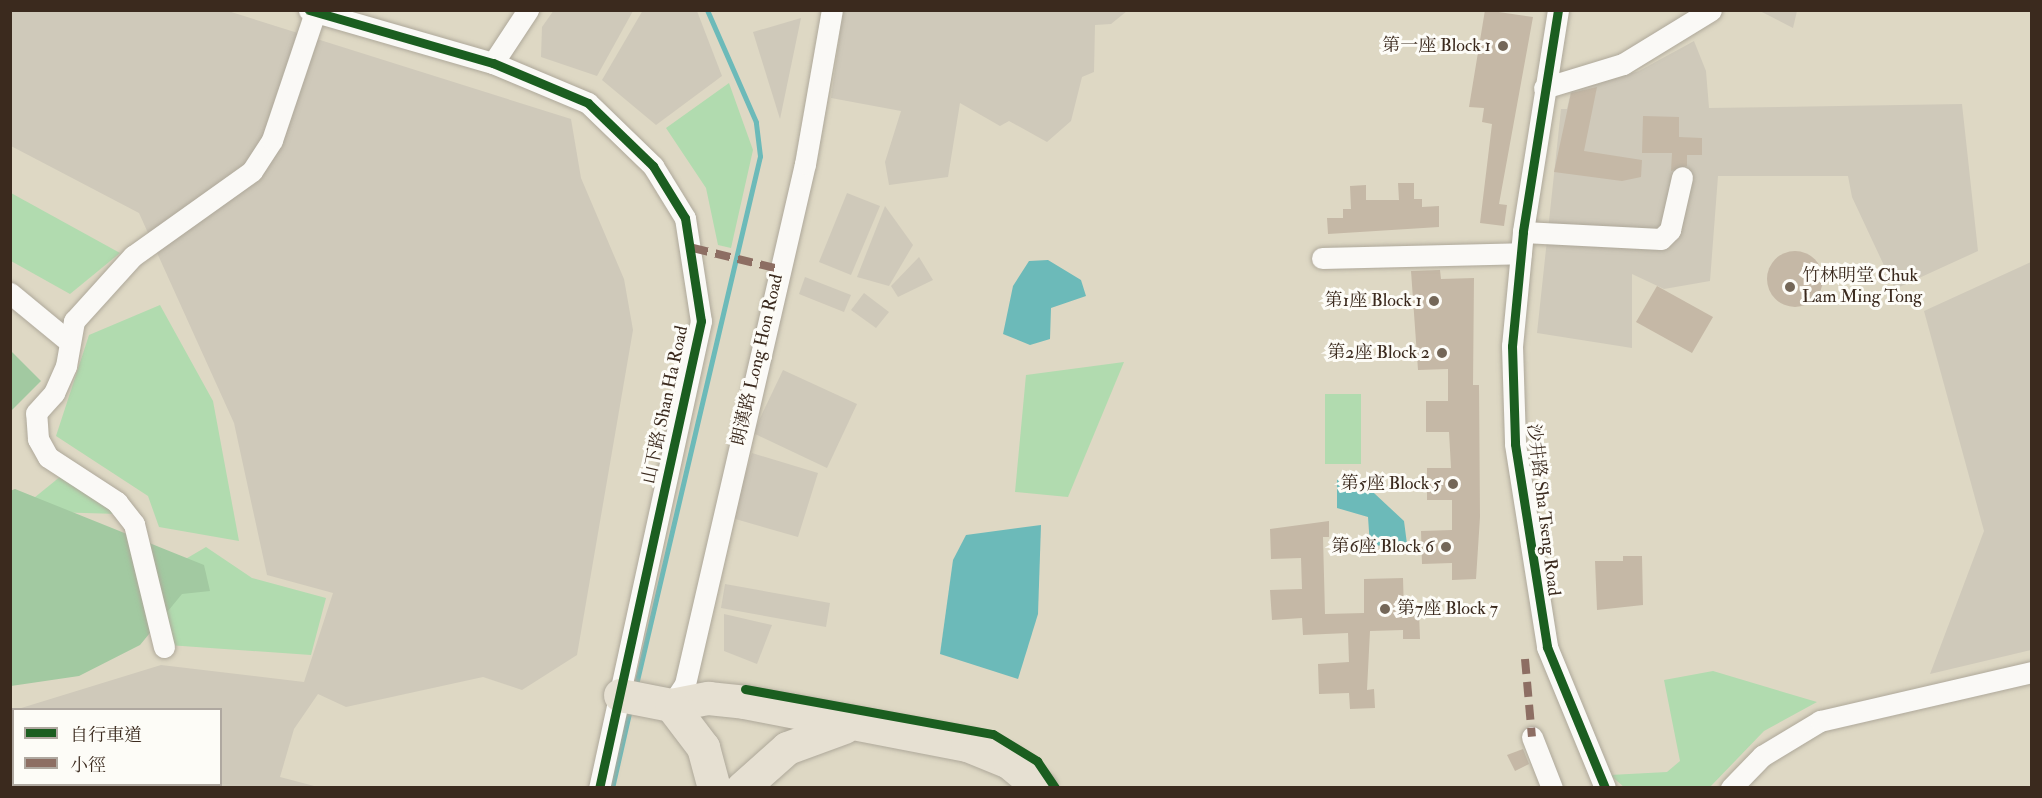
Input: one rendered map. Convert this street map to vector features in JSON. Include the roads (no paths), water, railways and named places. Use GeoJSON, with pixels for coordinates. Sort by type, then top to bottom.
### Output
{"type":"FeatureCollection","features":[{"type":"Feature","properties":{"kind":"main road"},"geometry":{"type":"LineString","coordinates":[[644,700],[708,698],[981,750],[1010,762],[1040,788]]}},
{"type":"Feature","properties":{"kind":"main road"},"geometry":{"type":"LineString","coordinates":[[644,700],[704,747],[714,788]]}},
{"type":"Feature","properties":{"kind":"main road"},"geometry":{"type":"LineString","coordinates":[[742,788],[801,740],[825,730],[861,726]]}},
{"type":"Feature","properties":{"kind":"street"},"geometry":{"type":"LineString","coordinates":[[493,63],[528,10]]}},
{"type":"Feature","properties":{"kind":"street","name":"朗漢路 Long Hon Road"},"geometry":{"type":"LineString","coordinates":[[644,700],[685,684],[805,164],[832,10]]}},
{"type":"Feature","properties":{"kind":"street","name":"沙井路 Sha Tseng Road"},"geometry":{"type":"LineString","coordinates":[[1558,10],[1544,88],[1522,243],[1512,346],[1515,444],[1529,557],[1555,674],[1605,788]]}},
{"type":"Feature","properties":{"kind":"street"},"geometry":{"type":"LineString","coordinates":[[1544,88],[1623,64],[1712,10]]}},
{"type":"Feature","properties":{"kind":"street"},"geometry":{"type":"LineString","coordinates":[[164,647],[134,524],[117,502],[48,457],[38,439],[36,414],[66,366],[67,340],[74,321],[133,256],[252,171],[272,140],[312,11]]}},
{"type":"Feature","properties":{"kind":"street","name":"山下路 Shan Ha Road"},"geometry":{"type":"LineString","coordinates":[[312,11],[493,63],[588,103],[654,166],[685,218],[693,248],[701,321],[644,700],[599,788]]}},
{"type":"Feature","properties":{"kind":"street"},"geometry":{"type":"LineString","coordinates":[[1322,258],[1522,243],[1661,239],[1670,230],[1682,177]]}},
{"type":"Feature","properties":{"kind":"street"},"geometry":{"type":"LineString","coordinates":[[10,292],[67,340]]}},
{"type":"Feature","properties":{"kind":"street"},"geometry":{"type":"LineString","coordinates":[[1731,788],[1762,756],[1820,721],[2031,672]]}},
{"type":"Feature","properties":{"kind":"street"},"geometry":{"type":"LineString","coordinates":[[1532,737],[1552,788]]}},
{"type":"Feature","properties":{"kind":"water"},"geometry":{"type":"Polygon","coordinates":[[[1048,260],[1081,280],[1086,296],[1051,308],[1050,339],[1030,345],[1003,334],[1013,286],[1029,261],[1048,260]]]}},
{"type":"Feature","properties":{"kind":"water"},"geometry":{"type":"Polygon","coordinates":[[[1337,479],[1360,480],[1404,521],[1407,544],[1370,546],[1368,517],[1337,508],[1337,479]]]}},
{"type":"Feature","properties":{"kind":"water"},"geometry":{"type":"Polygon","coordinates":[[[1041,525],[1038,614],[1018,679],[940,654],[953,560],[966,535],[1041,525]]]}},
{"type":"Feature","properties":{"kind":"waterway"},"geometry":{"type":"LineString","coordinates":[[635,689],[760,156],[756,122],[707,10]]}},
{"type":"Feature","properties":{"kind":"waterway"},"geometry":{"type":"LineString","coordinates":[[612,788],[630,709]]}},
{"type":"Feature","properties":{"kind":"place","name":"第一座 Block 1"},"geometry":{"type":"Point","coordinates":[1503,46]}},
{"type":"Feature","properties":{"kind":"place","name":"竹林明堂 Chuk Lam Ming Tong"},"geometry":{"type":"Point","coordinates":[1790,287]}},
{"type":"Feature","properties":{"kind":"place","name":"第1座 Block 1"},"geometry":{"type":"Point","coordinates":[1434,301]}},
{"type":"Feature","properties":{"kind":"place","name":"第2座 Block 2"},"geometry":{"type":"Point","coordinates":[1442,353]}},
{"type":"Feature","properties":{"kind":"place","name":"第5座 Block 5"},"geometry":{"type":"Point","coordinates":[1453,484]}},
{"type":"Feature","properties":{"kind":"place","name":"第6座 Block 6"},"geometry":{"type":"Point","coordinates":[1446,547]}},
{"type":"Feature","properties":{"kind":"place","name":"第7座 Block 7"},"geometry":{"type":"Point","coordinates":[1385,609]}}]}
